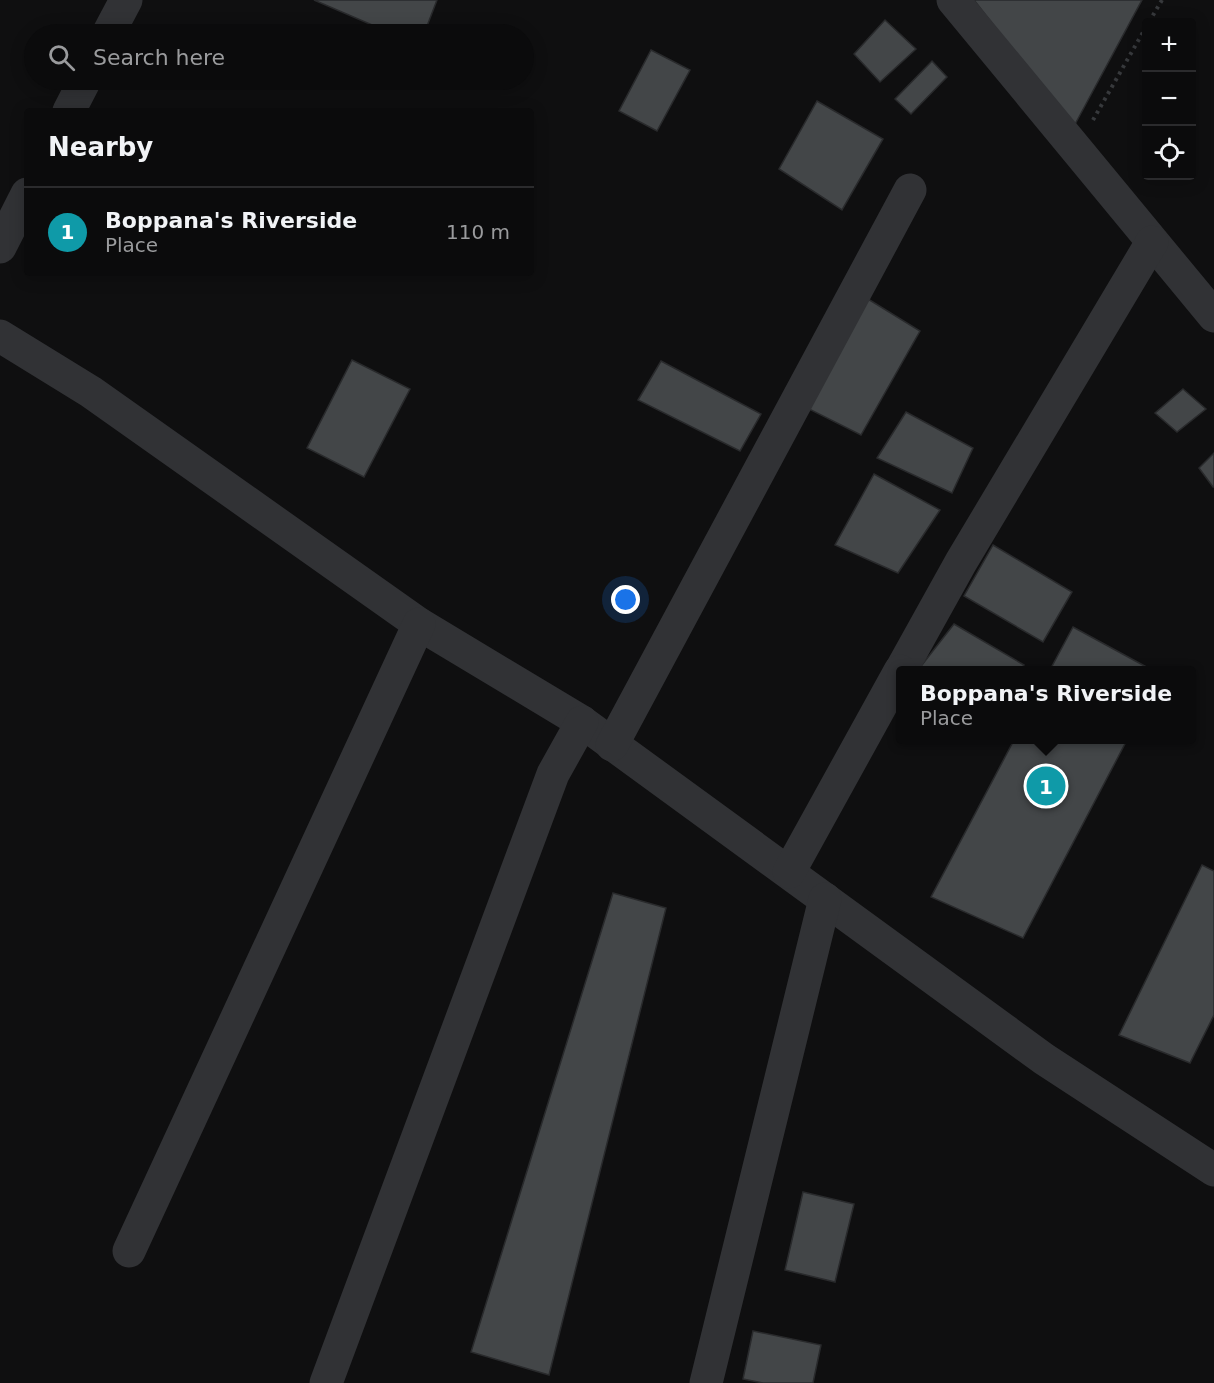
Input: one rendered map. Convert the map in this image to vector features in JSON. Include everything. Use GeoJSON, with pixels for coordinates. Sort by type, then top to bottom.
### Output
{"type":"FeatureCollection","features":[{"type":"Feature","properties":{"kind":"street"},"geometry":{"type":"LineString","coordinates":[[113,24],[126,0]]}},
{"type":"Feature","properties":{"kind":"street"},"geometry":{"type":"LineString","coordinates":[[953,0],[1214,316]]}},
{"type":"Feature","properties":{"kind":"street"},"geometry":{"type":"LineString","coordinates":[[71,108],[80,90]]}},
{"type":"Feature","properties":{"kind":"street"},"geometry":{"type":"LineString","coordinates":[[612,745],[910,190]]}},
{"type":"Feature","properties":{"kind":"street"},"geometry":{"type":"LineString","coordinates":[[0,247],[24,200]]}},
{"type":"Feature","properties":{"kind":"street"},"geometry":{"type":"LineString","coordinates":[[904,666],[967,552],[1152,242]]}},
{"type":"Feature","properties":{"kind":"street"},"geometry":{"type":"LineString","coordinates":[[0,336],[91,392],[419,624],[582,722],[1044,1059],[1214,1170]]}},
{"type":"Feature","properties":{"kind":"street"},"geometry":{"type":"LineString","coordinates":[[129,1251],[419,624]]}},
{"type":"Feature","properties":{"kind":"street"},"geometry":{"type":"LineString","coordinates":[[789,872],[896,680]]}},
{"type":"Feature","properties":{"kind":"street"},"geometry":{"type":"LineString","coordinates":[[326,1383],[553,774],[582,722]]}},
{"type":"Feature","properties":{"kind":"street"},"geometry":{"type":"LineString","coordinates":[[706,1383],[825,898]]}},
{"type":"Feature","properties":{"kind":"path"},"geometry":{"type":"LineString","coordinates":[[1151,18],[1162,0]]}},
{"type":"Feature","properties":{"kind":"path"},"geometry":{"type":"LineString","coordinates":[[1076,150],[1142,34]]}},
{"type":"Feature","properties":{"kind":"building"},"geometry":{"type":"Polygon","coordinates":[[[314,0],[437,0],[428,24],[370,24],[314,0]]]}},
{"type":"Feature","properties":{"kind":"building"},"geometry":{"type":"Polygon","coordinates":[[[974,0],[1142,0],[1073,128],[974,0]]]}},
{"type":"Feature","properties":{"kind":"building"},"geometry":{"type":"Polygon","coordinates":[[[885,20],[916,49],[880,82],[854,54],[885,20]]]}},
{"type":"Feature","properties":{"kind":"building"},"geometry":{"type":"Polygon","coordinates":[[[651,50],[690,70],[657,131],[619,111],[651,50]]]}},
{"type":"Feature","properties":{"kind":"building"},"geometry":{"type":"Polygon","coordinates":[[[932,61],[947,77],[911,114],[895,99],[932,61]]]}},
{"type":"Feature","properties":{"kind":"building"},"geometry":{"type":"Polygon","coordinates":[[[817,101],[883,139],[842,210],[779,169],[817,101]]]}},
{"type":"Feature","properties":{"kind":"building"},"geometry":{"type":"Polygon","coordinates":[[[855,291],[920,331],[861,435],[803,406],[855,291]]]}},
{"type":"Feature","properties":{"kind":"building"},"geometry":{"type":"Polygon","coordinates":[[[352,360],[410,389],[364,477],[307,448],[352,360]]]}},
{"type":"Feature","properties":{"kind":"building"},"geometry":{"type":"Polygon","coordinates":[[[661,361],[761,414],[740,451],[638,400],[661,361]]]}},
{"type":"Feature","properties":{"kind":"building"},"geometry":{"type":"Polygon","coordinates":[[[1183,389],[1206,409],[1177,432],[1155,413],[1183,389]]]}},
{"type":"Feature","properties":{"kind":"building"},"geometry":{"type":"Polygon","coordinates":[[[906,412],[973,448],[952,493],[877,458],[906,412]]]}},
{"type":"Feature","properties":{"kind":"building"},"geometry":{"type":"Polygon","coordinates":[[[1214,453],[1214,487],[1213,487],[1199,468],[1214,453]]]}},
{"type":"Feature","properties":{"kind":"building"},"geometry":{"type":"Polygon","coordinates":[[[874,474],[940,510],[898,573],[835,545],[874,474]]]}},
{"type":"Feature","properties":{"kind":"building"},"geometry":{"type":"Polygon","coordinates":[[[993,545],[1072,592],[1043,642],[964,596],[993,545]]]}},
{"type":"Feature","properties":{"kind":"building"},"geometry":{"type":"Polygon","coordinates":[[[954,624],[1024,665],[1023,666],[921,666],[954,624]]]}},
{"type":"Feature","properties":{"kind":"building"},"geometry":{"type":"Polygon","coordinates":[[[1073,627],[1145,666],[1052,666],[1073,627]]]}},
{"type":"Feature","properties":{"kind":"building"},"geometry":{"type":"Polygon","coordinates":[[[1012,744],[1125,744],[1023,938],[931,897],[1012,744]]]}},
{"type":"Feature","properties":{"kind":"building"},"geometry":{"type":"Polygon","coordinates":[[[1202,865],[1214,871],[1214,1015],[1190,1063],[1119,1035],[1202,865]]]}},
{"type":"Feature","properties":{"kind":"building"},"geometry":{"type":"Polygon","coordinates":[[[613,893],[666,908],[549,1375],[471,1352],[613,893]]]}},
{"type":"Feature","properties":{"kind":"building"},"geometry":{"type":"Polygon","coordinates":[[[803,1192],[854,1204],[835,1282],[785,1270],[803,1192]]]}},
{"type":"Feature","properties":{"kind":"building"},"geometry":{"type":"Polygon","coordinates":[[[753,1331],[821,1345],[813,1383],[763,1383],[743,1379],[753,1331]]]}},
{"type":"Feature","properties":{"kind":"place","name":"Boppana's Riverside"},"geometry":{"type":"Point","coordinates":[1046,786]}}]}
